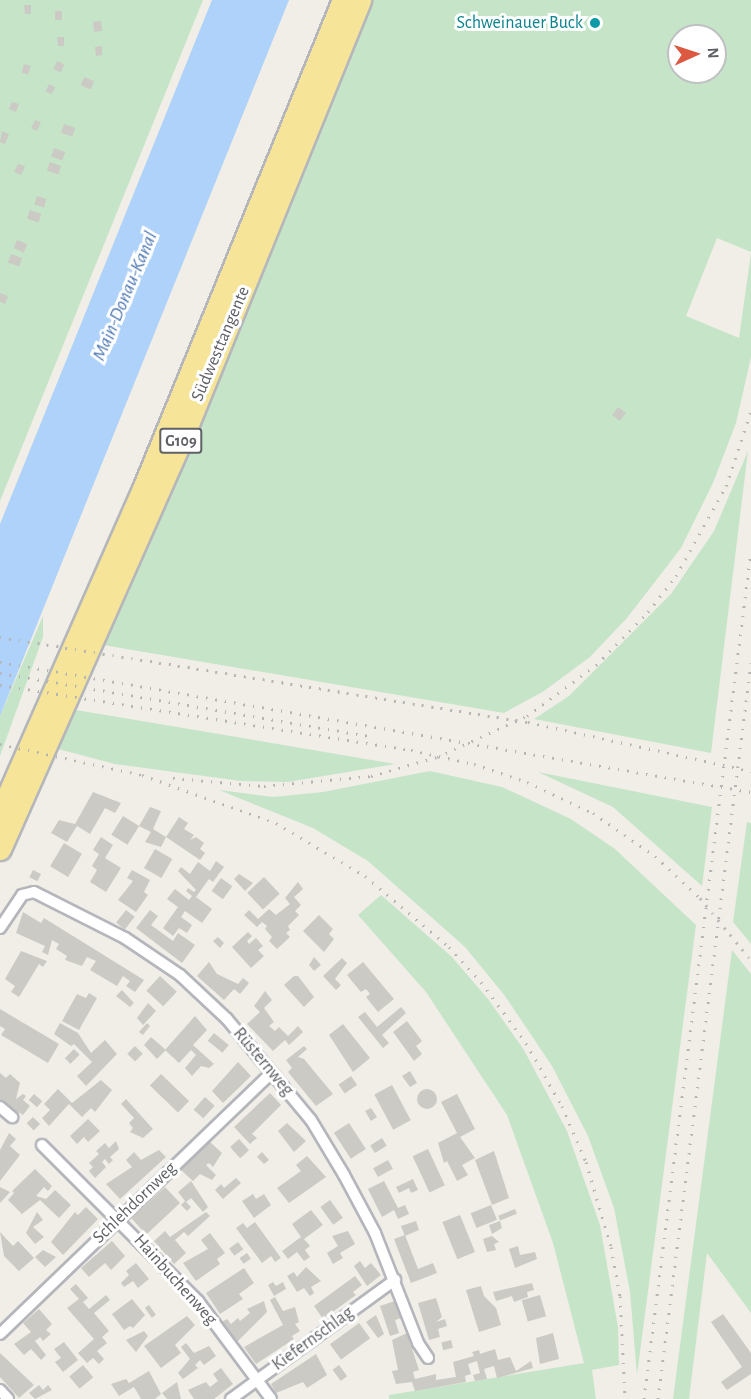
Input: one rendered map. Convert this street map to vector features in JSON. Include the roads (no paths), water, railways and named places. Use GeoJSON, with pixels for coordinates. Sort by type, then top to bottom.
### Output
{"type":"FeatureCollection","features":[{"type":"Feature","properties":{"kind":"highway","name":"Südwesttangente"},"geometry":{"type":"LineString","coordinates":[[0,813],[155,460],[343,0]]}},
{"type":"Feature","properties":{"kind":"highway","name":"Südwesttangente"},"geometry":{"type":"LineString","coordinates":[[0,849],[188,424],[360,0]]}},
{"type":"Feature","properties":{"kind":"street","name":"Rüsternweg"},"geometry":{"type":"LineString","coordinates":[[0,928],[13,906],[27,891],[115,932],[180,975],[227,1019],[311,1120],[344,1175],[395,1280],[418,1343],[428,1358]]}},
{"type":"Feature","properties":{"kind":"street","name":"Schlehdornweg"},"geometry":{"type":"LineString","coordinates":[[0,1334],[271,1073]]}},
{"type":"Feature","properties":{"kind":"street"},"geometry":{"type":"LineString","coordinates":[[0,1107],[12,1117]]}},
{"type":"Feature","properties":{"kind":"street","name":"Hainbuchenweg"},"geometry":{"type":"LineString","coordinates":[[42,1145],[119,1218],[198,1301],[271,1399]]}},
{"type":"Feature","properties":{"kind":"street","name":"Kiefernschlag"},"geometry":{"type":"LineString","coordinates":[[231,1399],[395,1280]]}},
{"type":"Feature","properties":{"kind":"street"},"geometry":{"type":"LineString","coordinates":[[0,1390],[8,1399]]}},
{"type":"Feature","properties":{"kind":"water","name":"Main-Donau-Kanal"},"geometry":{"type":"Polygon","coordinates":[[[212,0],[289,0],[0,716],[0,524],[212,0]]]}},
{"type":"Feature","properties":{"kind":"railway"},"geometry":{"type":"LineString","coordinates":[[173,778],[264,786],[371,776],[437,757],[527,716],[596,665],[648,612],[676,576],[726,486],[751,411]]}},
{"type":"Feature","properties":{"kind":"railway"},"geometry":{"type":"LineString","coordinates":[[644,1399],[751,551]]}},
{"type":"Feature","properties":{"kind":"railway"},"geometry":{"type":"LineString","coordinates":[[0,637],[528,722],[751,771]]}},
{"type":"Feature","properties":{"kind":"railway"},"geometry":{"type":"LineString","coordinates":[[0,662],[751,792]]}},
{"type":"Feature","properties":{"kind":"railway"},"geometry":{"type":"LineString","coordinates":[[658,1399],[751,663]]}},
{"type":"Feature","properties":{"kind":"railway"},"geometry":{"type":"LineString","coordinates":[[0,673],[369,736]]}},
{"type":"Feature","properties":{"kind":"railway"},"geometry":{"type":"LineString","coordinates":[[0,685],[411,750],[474,764],[527,782],[593,813],[655,856],[700,898],[751,960]]}},
{"type":"Feature","properties":{"kind":"railway"},"geometry":{"type":"LineString","coordinates":[[0,744],[142,775],[276,823],[365,876],[449,947],[481,982],[526,1043],[562,1106],[586,1162],[611,1247],[620,1296],[625,1399]]}},
{"type":"Feature","properties":{"kind":"place","name":"Schweinauer Buck"},"geometry":{"type":"Point","coordinates":[595,23]}}]}
